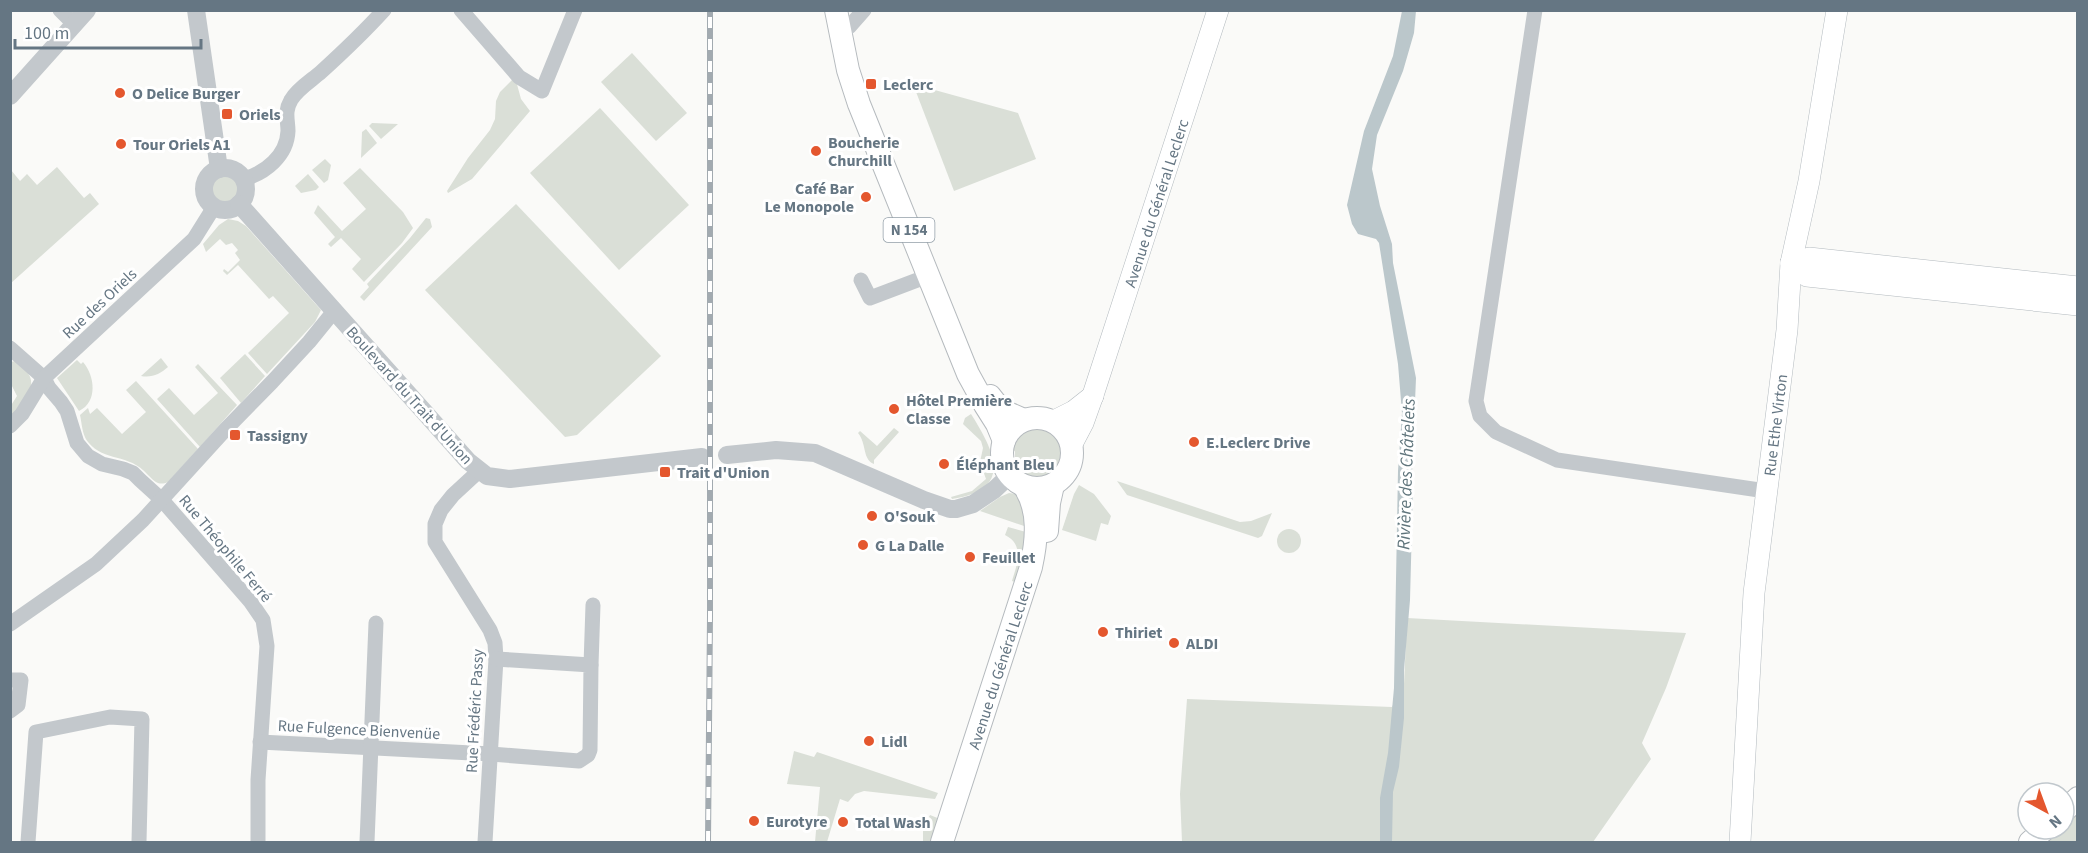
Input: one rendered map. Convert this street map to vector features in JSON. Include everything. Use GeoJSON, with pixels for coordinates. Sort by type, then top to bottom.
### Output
{"type":"FeatureCollection","features":[{"type":"Feature","properties":{"kind":"main road","name":"Avenue du Général Leclerc"},"geometry":{"type":"LineString","coordinates":[[1072,444],[1093,396],[1218,10]]}},
{"type":"Feature","properties":{"kind":"main road","name":"Rue Ethe Virton"},"geometry":{"type":"LineString","coordinates":[[1740,843],[1754,593],[1787,330],[1803,266],[1809,181],[1837,10]]}},
{"type":"Feature","properties":{"kind":"main road","name":"N 154"},"geometry":{"type":"LineString","coordinates":[[849,15],[848,70],[859,104],[968,374],[1004,441]]}},
{"type":"Feature","properties":{"kind":"main road","name":"N 154"},"geometry":{"type":"LineString","coordinates":[[849,15],[857,68],[872,112],[973,363],[998,407],[1024,420]]}},
{"type":"Feature","properties":{"kind":"main road"},"geometry":{"type":"LineString","coordinates":[[1803,266],[2078,287]]}},
{"type":"Feature","properties":{"kind":"main road"},"geometry":{"type":"LineString","coordinates":[[1803,266],[2078,305]]}},
{"type":"Feature","properties":{"kind":"main road"},"geometry":{"type":"LineString","coordinates":[[1054,422],[1074,411],[1093,396]]}},
{"type":"Feature","properties":{"kind":"main road"},"geometry":{"type":"LineString","coordinates":[[1039,417],[1054,422],[1065,431],[1072,444],[1073,456],[1068,471],[1053,485],[1039,488],[1017,481],[1003,461],[1002,451],[1004,441],[1012,428],[1024,420],[1039,417]]}},
{"type":"Feature","properties":{"kind":"main road","name":"Avenue du Général Leclerc"},"geometry":{"type":"LineString","coordinates":[[942,843],[1031,567],[1035,544],[1034,507],[1017,481]]}},
{"type":"Feature","properties":{"kind":"main road","name":"Avenue du Général Leclerc"},"geometry":{"type":"LineString","coordinates":[[952,843],[1041,569],[1053,485]]}},
{"type":"Feature","properties":{"kind":"street"},"geometry":{"type":"LineString","coordinates":[[60,10],[75,25]]}},
{"type":"Feature","properties":{"kind":"street"},"geometry":{"type":"LineString","coordinates":[[10,96],[87,10]]}},
{"type":"Feature","properties":{"kind":"street"},"geometry":{"type":"LineString","coordinates":[[196,10],[219,169]]}},
{"type":"Feature","properties":{"kind":"street"},"geometry":{"type":"LineString","coordinates":[[244,179],[257,175],[274,162],[284,149],[288,132],[285,114],[291,99],[358,38],[384,10]]}},
{"type":"Feature","properties":{"kind":"street"},"geometry":{"type":"LineString","coordinates":[[461,10],[519,77],[542,91],[574,10]]}},
{"type":"Feature","properties":{"kind":"street"},"geometry":{"type":"LineString","coordinates":[[1535,10],[1476,401],[1480,416],[1496,432],[1557,460],[1766,491]]}},
{"type":"Feature","properties":{"kind":"street"},"geometry":{"type":"LineString","coordinates":[[219,169],[234,170],[244,179],[245,195],[240,204],[227,210],[214,207],[205,196],[204,190],[208,177],[219,169]]}},
{"type":"Feature","properties":{"kind":"street","name":"Boulevard du Trait d'Union"},"geometry":{"type":"LineString","coordinates":[[240,204],[479,471],[494,478],[510,479],[702,457]]}},
{"type":"Feature","properties":{"kind":"street","name":"Rue des Oriels"},"geometry":{"type":"LineString","coordinates":[[10,426],[26,408],[44,378],[194,239],[214,207]]}},
{"type":"Feature","properties":{"kind":"street"},"geometry":{"type":"LineString","coordinates":[[861,280],[870,298],[928,276]]}},
{"type":"Feature","properties":{"kind":"street"},"geometry":{"type":"LineString","coordinates":[[10,624],[96,564],[162,500],[309,342],[335,310]]}},
{"type":"Feature","properties":{"kind":"street","name":"Rue Théophile Ferré"},"geometry":{"type":"LineString","coordinates":[[10,348],[44,378],[67,411],[74,434],[88,456],[102,464],[133,473],[162,500],[250,601],[263,620],[267,646],[258,780],[258,843]]}},
{"type":"Feature","properties":{"kind":"street"},"geometry":{"type":"LineString","coordinates":[[727,455],[776,450],[815,453],[950,509],[965,507],[979,501],[994,490],[1017,481]]}},
{"type":"Feature","properties":{"kind":"street","name":"Rue Frédéric Passy"},"geometry":{"type":"LineString","coordinates":[[479,471],[453,495],[441,510],[435,524],[435,542],[490,630],[495,643],[485,843]]}},
{"type":"Feature","properties":{"kind":"street"},"geometry":{"type":"LineString","coordinates":[[496,658],[591,665],[593,605]]}},
{"type":"Feature","properties":{"kind":"street"},"geometry":{"type":"LineString","coordinates":[[367,843],[376,623]]}},
{"type":"Feature","properties":{"kind":"street","name":"Rue Fulgence Bienvenüe"},"geometry":{"type":"LineString","coordinates":[[260,742],[579,761],[588,755],[590,750],[591,665]]}},
{"type":"Feature","properties":{"kind":"street"},"geometry":{"type":"LineString","coordinates":[[10,680],[21,681],[18,705],[10,711]]}},
{"type":"Feature","properties":{"kind":"street"},"geometry":{"type":"LineString","coordinates":[[28,843],[36,732],[110,717],[142,719],[139,843]]}},
{"type":"Feature","properties":{"kind":"shaded area"},"geometry":{"type":"Polygon","coordinates":[[[632,53],[687,113],[656,141],[601,82],[632,53]]]}},
{"type":"Feature","properties":{"kind":"shaded area"},"geometry":{"type":"Polygon","coordinates":[[[515,77],[521,99],[530,111],[472,179],[448,193],[447,191],[468,158],[490,130],[495,119],[496,101],[500,92],[515,77]]]}},
{"type":"Feature","properties":{"kind":"shaded area"},"geometry":{"type":"Polygon","coordinates":[[[913,84],[1018,113],[1036,159],[954,191],[913,84]]]}},
{"type":"Feature","properties":{"kind":"shaded area"},"geometry":{"type":"Polygon","coordinates":[[[600,108],[689,205],[619,270],[530,173],[600,108]]]}},
{"type":"Feature","properties":{"kind":"shaded area"},"geometry":{"type":"Polygon","coordinates":[[[372,123],[398,124],[381,139],[369,126],[372,123]]]}},
{"type":"Feature","properties":{"kind":"shaded area"},"geometry":{"type":"Polygon","coordinates":[[[366,129],[377,143],[361,158],[362,132],[366,129]]]}},
{"type":"Feature","properties":{"kind":"shaded area"},"geometry":{"type":"Polygon","coordinates":[[[325,159],[331,165],[328,180],[324,183],[312,170],[325,159]]]}},
{"type":"Feature","properties":{"kind":"shaded area"},"geometry":{"type":"Polygon","coordinates":[[[57,167],[84,198],[90,193],[99,204],[11,283],[11,170],[20,181],[27,174],[37,185],[57,167]]]}},
{"type":"Feature","properties":{"kind":"shaded area"},"geometry":{"type":"Polygon","coordinates":[[[360,168],[403,212],[413,228],[402,243],[364,282],[352,269],[361,259],[341,238],[331,247],[328,244],[335,237],[314,213],[318,205],[342,231],[366,209],[343,183],[360,168]]]}},
{"type":"Feature","properties":{"kind":"shaded area"},"geometry":{"type":"Polygon","coordinates":[[[308,174],[319,187],[316,190],[301,193],[295,186],[308,174]]]}},
{"type":"Feature","properties":{"kind":"shaded area"},"geometry":{"type":"Polygon","coordinates":[[[225,175],[235,179],[239,189],[235,199],[225,203],[215,199],[211,189],[215,179],[225,175]]]}},
{"type":"Feature","properties":{"kind":"shaded area"},"geometry":{"type":"Polygon","coordinates":[[[516,204],[661,356],[577,435],[565,437],[425,290],[516,204]]]}},
{"type":"Feature","properties":{"kind":"shaded area"},"geometry":{"type":"Polygon","coordinates":[[[426,218],[430,219],[432,227],[364,301],[360,297],[369,287],[367,284],[426,218]]]}},
{"type":"Feature","properties":{"kind":"shaded area"},"geometry":{"type":"Polygon","coordinates":[[[228,219],[246,226],[321,310],[315,322],[267,374],[248,353],[289,313],[273,296],[269,299],[238,265],[227,275],[223,271],[224,269],[228,272],[240,260],[235,253],[238,250],[232,243],[226,245],[220,239],[206,252],[203,244],[219,225],[228,219]]]}},
{"type":"Feature","properties":{"kind":"shaded area"},"geometry":{"type":"Polygon","coordinates":[[[245,354],[265,376],[241,403],[220,378],[245,354]]]}},
{"type":"Feature","properties":{"kind":"shaded area"},"geometry":{"type":"Polygon","coordinates":[[[161,358],[168,367],[156,375],[141,376],[161,358]]]}},
{"type":"Feature","properties":{"kind":"shaded area"},"geometry":{"type":"Polygon","coordinates":[[[77,360],[81,364],[83,362],[87,368],[93,388],[89,402],[79,411],[57,378],[77,360]]]}},
{"type":"Feature","properties":{"kind":"shaded area"},"geometry":{"type":"Polygon","coordinates":[[[15,361],[29,375],[31,386],[11,420],[10,407],[17,396],[11,384],[11,362],[15,361]]]}},
{"type":"Feature","properties":{"kind":"shaded area"},"geometry":{"type":"Polygon","coordinates":[[[198,364],[237,405],[200,447],[157,399],[169,388],[194,415],[218,393],[195,367],[198,364]]]}},
{"type":"Feature","properties":{"kind":"shaded area"},"geometry":{"type":"Polygon","coordinates":[[[136,381],[198,449],[165,483],[155,481],[133,463],[95,449],[83,433],[80,415],[88,408],[90,414],[97,408],[122,434],[146,412],[126,390],[136,381]]]}},
{"type":"Feature","properties":{"kind":"shaded area"},"geometry":{"type":"Polygon","coordinates":[[[971,414],[992,455],[994,467],[992,478],[984,487],[972,494],[952,499],[951,497],[972,491],[986,479],[980,462],[983,448],[981,441],[963,424],[965,418],[971,414]]]}},
{"type":"Feature","properties":{"kind":"shaded area"},"geometry":{"type":"Polygon","coordinates":[[[1042,426],[1047,427],[1060,443],[1063,459],[1056,472],[1050,476],[1028,477],[1021,473],[1015,460],[1015,451],[1012,450],[1022,432],[1042,426]]]}},
{"type":"Feature","properties":{"kind":"shaded area"},"geometry":{"type":"Polygon","coordinates":[[[894,428],[899,432],[874,460],[874,464],[870,462],[858,433],[860,431],[877,446],[894,428]]]}},
{"type":"Feature","properties":{"kind":"shaded area"},"geometry":{"type":"Polygon","coordinates":[[[1117,481],[1240,522],[1251,521],[1272,513],[1262,536],[1258,538],[1127,495],[1117,481]]]}},
{"type":"Feature","properties":{"kind":"shaded area"},"geometry":{"type":"Polygon","coordinates":[[[1079,485],[1094,494],[1111,516],[1108,525],[1101,523],[1096,541],[1062,530],[1079,485]]]}},
{"type":"Feature","properties":{"kind":"shaded area"},"geometry":{"type":"Polygon","coordinates":[[[1009,493],[1021,498],[1027,527],[980,511],[1009,493]]]}},
{"type":"Feature","properties":{"kind":"shaded area"},"geometry":{"type":"Polygon","coordinates":[[[1008,527],[1026,532],[1017,583],[1012,581],[1018,555],[1015,544],[1005,535],[1008,527]]]}},
{"type":"Feature","properties":{"kind":"shaded area"},"geometry":{"type":"Polygon","coordinates":[[[1284,529],[1294,529],[1301,536],[1301,546],[1294,553],[1284,553],[1277,546],[1277,536],[1284,529]]]}},
{"type":"Feature","properties":{"kind":"shaded area"},"geometry":{"type":"Polygon","coordinates":[[[1407,618],[1686,633],[1666,688],[1642,743],[1651,759],[1593,842],[1182,842],[1180,794],[1187,699],[1392,707],[1404,684],[1407,618]]]}},
{"type":"Feature","properties":{"kind":"shaded area"},"geometry":{"type":"Polygon","coordinates":[[[794,751],[814,757],[817,752],[938,793],[935,799],[864,791],[855,794],[848,802],[840,799],[827,842],[815,842],[820,787],[787,784],[794,751]]]}},
{"type":"Feature","properties":{"kind":"shaded area"},"geometry":{"type":"Polygon","coordinates":[[[2077,809],[2076,842],[2040,842],[2076,841],[2077,809]]]}},
{"type":"Feature","properties":{"kind":"shaded area"},"geometry":{"type":"Polygon","coordinates":[[[930,815],[940,819],[932,842],[923,842],[923,828],[930,815]]]}},
{"type":"Feature","properties":{"kind":"water","name":"Rivière des Châtelets"},"geometry":{"type":"Polygon","coordinates":[[[1402,11],[1416,11],[1414,33],[1403,71],[1377,135],[1372,169],[1380,206],[1392,244],[1393,263],[1416,378],[1410,600],[1404,670],[1404,718],[1399,767],[1393,792],[1392,842],[1380,842],[1380,798],[1388,753],[1394,688],[1398,471],[1402,413],[1398,364],[1379,243],[1376,239],[1358,234],[1352,224],[1347,205],[1364,131],[1393,56],[1402,11]]]}},
{"type":"Feature","properties":{"kind":"railway"},"geometry":{"type":"LineString","coordinates":[[708,842],[710,10]]}},
{"type":"Feature","properties":{"kind":"place","name":"Leclerc"},"geometry":{"type":"Point","coordinates":[871,84]}},
{"type":"Feature","properties":{"kind":"place","name":"O Delice Burger"},"geometry":{"type":"Point","coordinates":[120,93]}},
{"type":"Feature","properties":{"kind":"place","name":"Oriels"},"geometry":{"type":"Point","coordinates":[227,114]}},
{"type":"Feature","properties":{"kind":"place","name":"Tour Oriels A1"},"geometry":{"type":"Point","coordinates":[121,144]}},
{"type":"Feature","properties":{"kind":"place","name":"Boucherie Churchill"},"geometry":{"type":"Point","coordinates":[816,151]}},
{"type":"Feature","properties":{"kind":"place","name":"Café Bar Le Monopole"},"geometry":{"type":"Point","coordinates":[866,197]}},
{"type":"Feature","properties":{"kind":"place","name":"Hôtel Première Classe"},"geometry":{"type":"Point","coordinates":[894,409]}},
{"type":"Feature","properties":{"kind":"place","name":"Tassigny"},"geometry":{"type":"Point","coordinates":[235,435]}},
{"type":"Feature","properties":{"kind":"place","name":"E.Leclerc Drive"},"geometry":{"type":"Point","coordinates":[1194,442]}},
{"type":"Feature","properties":{"kind":"place","name":"Éléphant Bleu"},"geometry":{"type":"Point","coordinates":[944,464]}},
{"type":"Feature","properties":{"kind":"place","name":"Trait d'Union"},"geometry":{"type":"Point","coordinates":[665,472]}},
{"type":"Feature","properties":{"kind":"place","name":"O'Souk"},"geometry":{"type":"Point","coordinates":[872,516]}},
{"type":"Feature","properties":{"kind":"place","name":"G La Dalle"},"geometry":{"type":"Point","coordinates":[863,545]}},
{"type":"Feature","properties":{"kind":"place","name":"Feuillet"},"geometry":{"type":"Point","coordinates":[970,557]}},
{"type":"Feature","properties":{"kind":"place","name":"Thiriet"},"geometry":{"type":"Point","coordinates":[1103,632]}},
{"type":"Feature","properties":{"kind":"place","name":"ALDI"},"geometry":{"type":"Point","coordinates":[1174,643]}},
{"type":"Feature","properties":{"kind":"place","name":"Lidl"},"geometry":{"type":"Point","coordinates":[869,741]}},
{"type":"Feature","properties":{"kind":"place","name":"Eurotyre"},"geometry":{"type":"Point","coordinates":[754,821]}},
{"type":"Feature","properties":{"kind":"place","name":"Total Wash"},"geometry":{"type":"Point","coordinates":[843,822]}}]}
